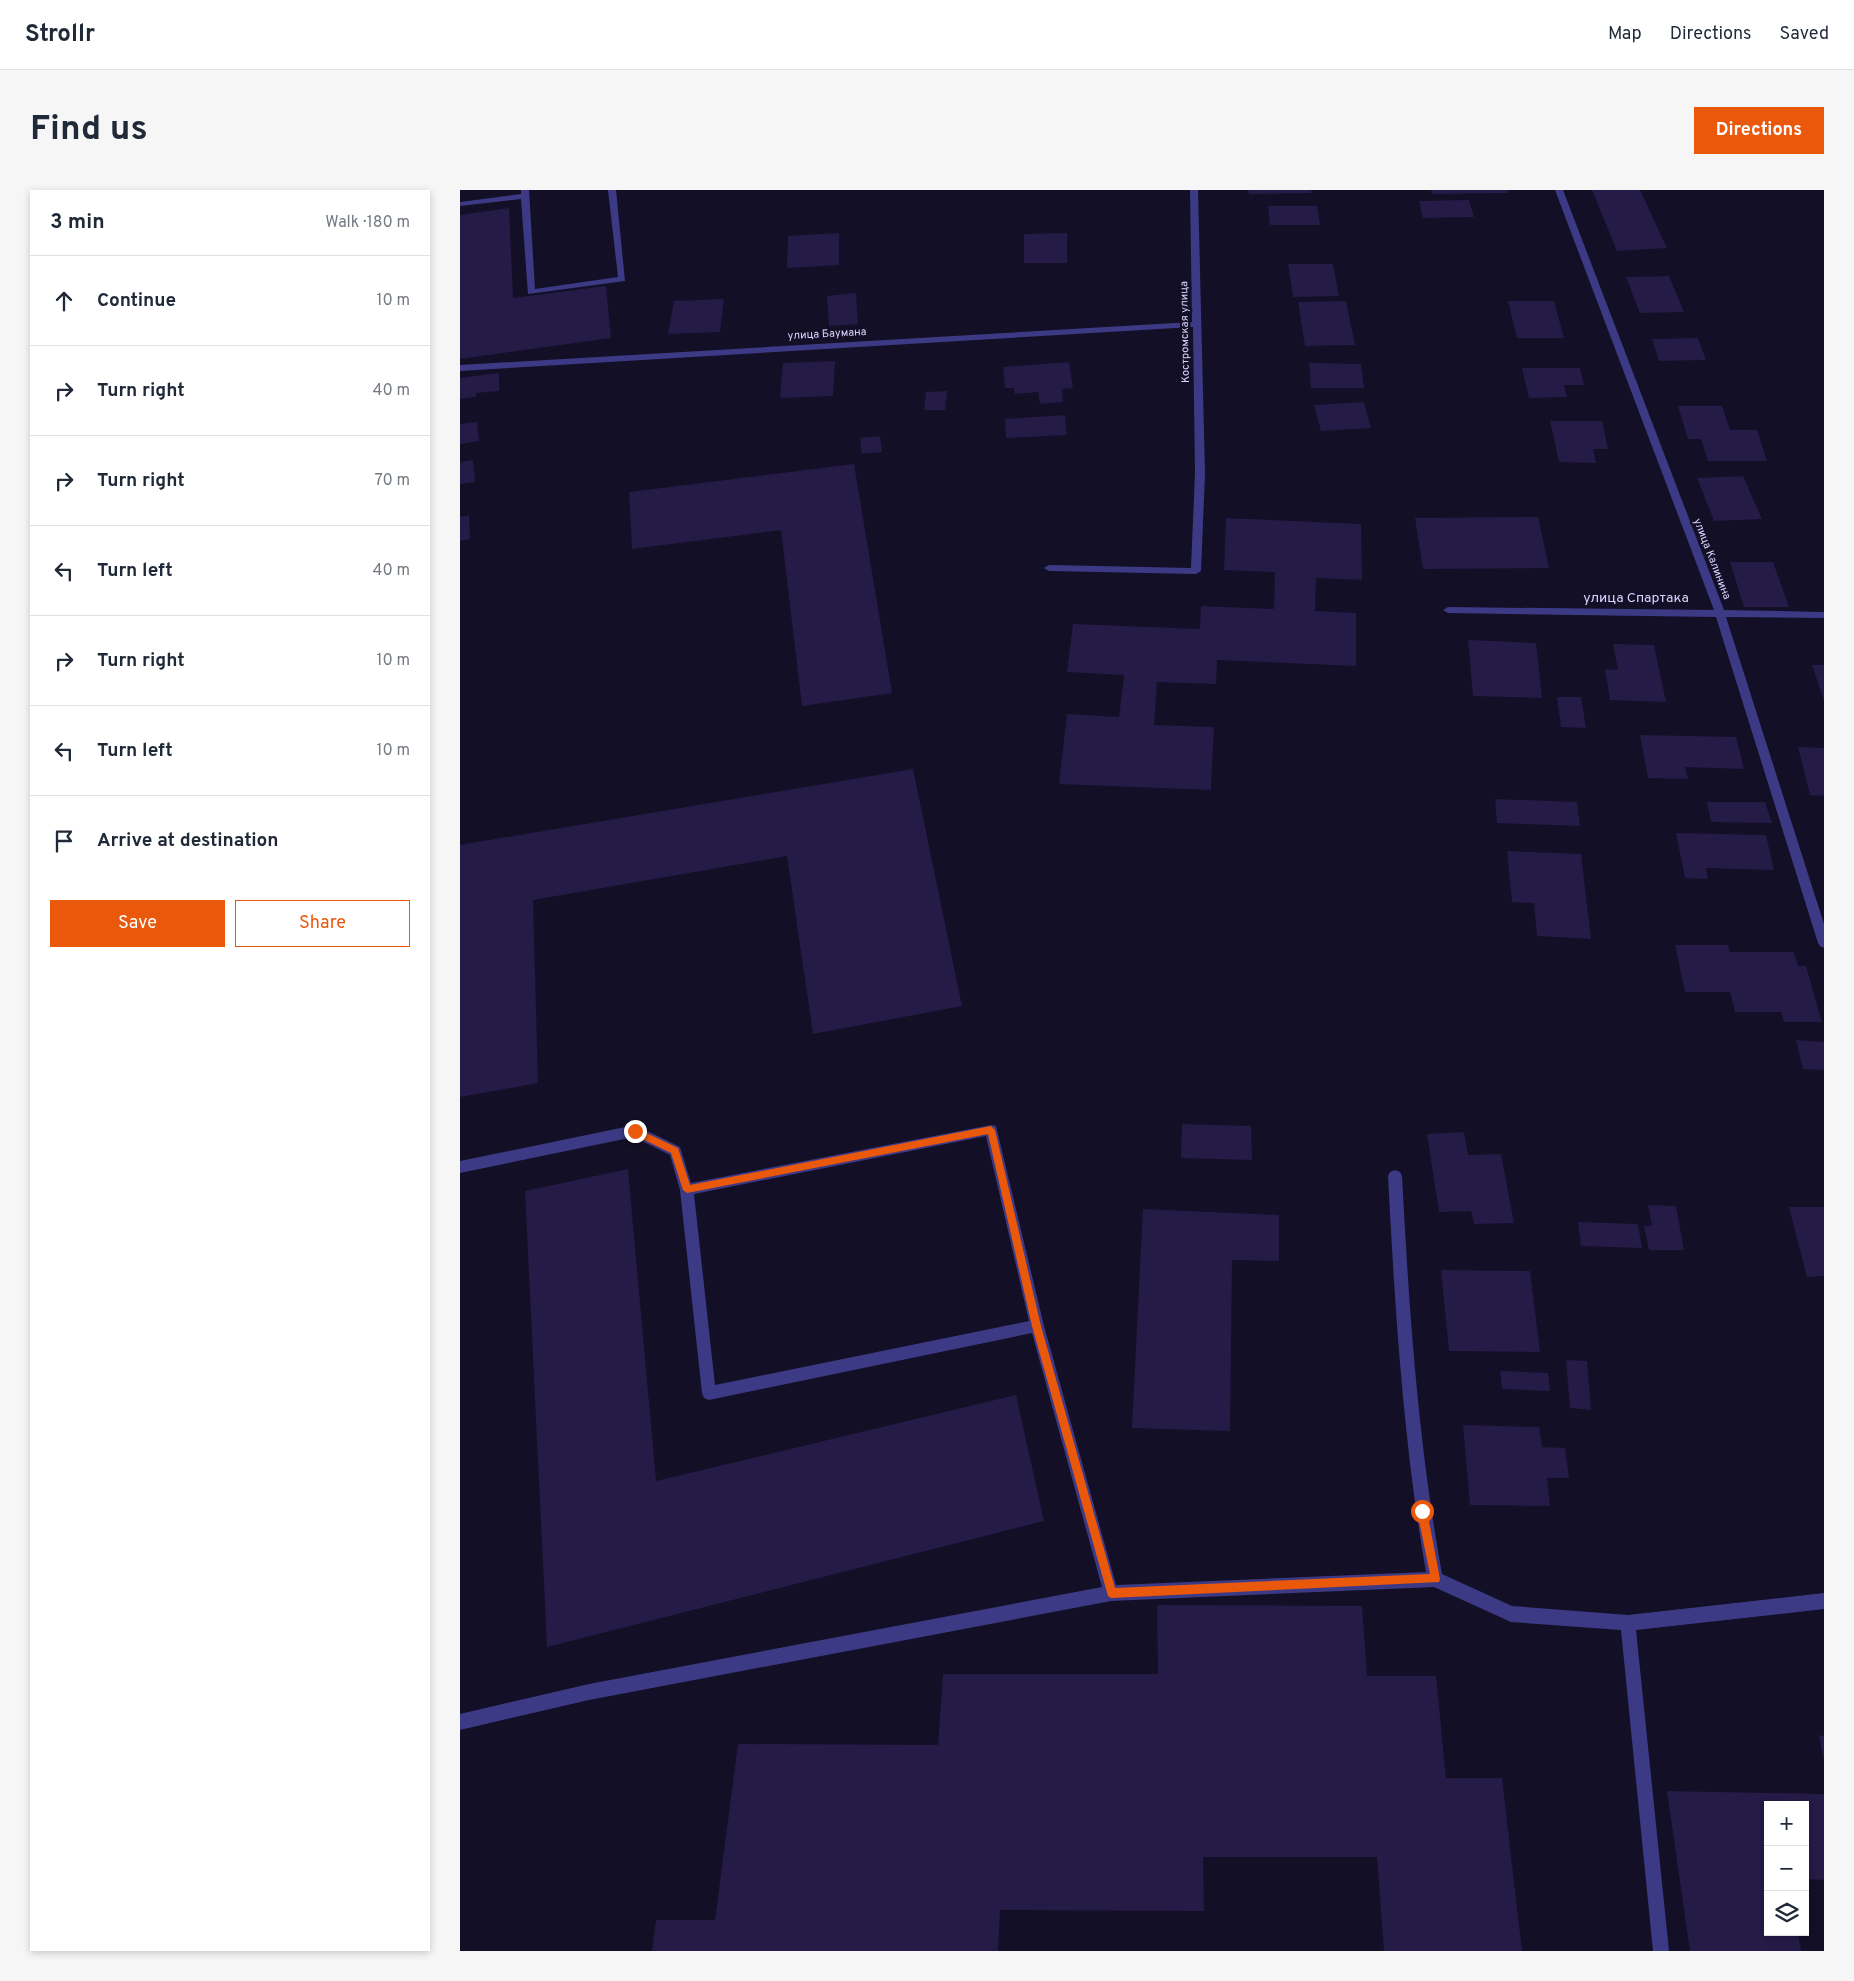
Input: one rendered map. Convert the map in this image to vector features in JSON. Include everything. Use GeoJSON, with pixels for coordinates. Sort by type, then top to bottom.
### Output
{"type":"FeatureCollection","features":[{"type":"Feature","properties":{"kind":"street"},"geometry":{"type":"LineString","coordinates":[[460,204],[525,193],[531,292],[622,279],[612,190]]}},
{"type":"Feature","properties":{"kind":"street","name":"Костромская улица"},"geometry":{"type":"LineString","coordinates":[[1049,568],[1196,571],[1200,473],[1194,190]]}},
{"type":"Feature","properties":{"kind":"street","name":"улица Калинина"},"geometry":{"type":"LineString","coordinates":[[1559,190],[1720,613],[1824,942]]}},
{"type":"Feature","properties":{"kind":"street","name":"улица Баумана"},"geometry":{"type":"LineString","coordinates":[[460,368],[1196,324]]}},
{"type":"Feature","properties":{"kind":"street","name":"улица Спартака"},"geometry":{"type":"LineString","coordinates":[[1448,610],[1824,615]]}},
{"type":"Feature","properties":{"kind":"street"},"geometry":{"type":"LineString","coordinates":[[687,1190],[991,1130],[1037,1326],[1111,1593]]}},
{"type":"Feature","properties":{"kind":"street"},"geometry":{"type":"LineString","coordinates":[[460,1167],[635,1131],[675,1151],[687,1190],[709,1393],[1037,1326]]}},
{"type":"Feature","properties":{"kind":"street"},"geometry":{"type":"LineString","coordinates":[[1395,1176],[1403,1335],[1422,1511],[1435,1579]]}},
{"type":"Feature","properties":{"kind":"street"},"geometry":{"type":"LineString","coordinates":[[460,1722],[589,1692],[1111,1593],[1435,1579],[1511,1614],[1628,1623],[1824,1601]]}},
{"type":"Feature","properties":{"kind":"street"},"geometry":{"type":"LineString","coordinates":[[1628,1623],[1661,1951]]}},
{"type":"Feature","properties":{"kind":"building"},"geometry":{"type":"Polygon","coordinates":[[[1248,190],[1311,190],[1312,193],[1249,194],[1248,190]]]}},
{"type":"Feature","properties":{"kind":"building"},"geometry":{"type":"Polygon","coordinates":[[[1431,190],[1508,190],[1509,193],[1432,194],[1431,190]]]}},
{"type":"Feature","properties":{"kind":"building"},"geometry":{"type":"Polygon","coordinates":[[[1592,190],[1640,190],[1667,248],[1617,251],[1592,190]]]}},
{"type":"Feature","properties":{"kind":"building"},"geometry":{"type":"Polygon","coordinates":[[[1469,200],[1474,217],[1423,218],[1419,201],[1469,200]]]}},
{"type":"Feature","properties":{"kind":"building"},"geometry":{"type":"Polygon","coordinates":[[[1268,206],[1317,206],[1320,225],[1270,225],[1268,206]]]}},
{"type":"Feature","properties":{"kind":"building"},"geometry":{"type":"Polygon","coordinates":[[[509,208],[513,298],[606,286],[611,338],[460,359],[460,215],[509,208]]]}},
{"type":"Feature","properties":{"kind":"building"},"geometry":{"type":"Polygon","coordinates":[[[839,233],[839,265],[787,268],[788,236],[839,233]]]}},
{"type":"Feature","properties":{"kind":"building"},"geometry":{"type":"Polygon","coordinates":[[[1067,233],[1067,263],[1024,263],[1024,234],[1067,233]]]}},
{"type":"Feature","properties":{"kind":"building"},"geometry":{"type":"Polygon","coordinates":[[[1288,264],[1333,264],[1339,296],[1293,297],[1288,264]]]}},
{"type":"Feature","properties":{"kind":"building"},"geometry":{"type":"Polygon","coordinates":[[[1669,276],[1684,312],[1640,313],[1626,277],[1669,276]]]}},
{"type":"Feature","properties":{"kind":"building"},"geometry":{"type":"Polygon","coordinates":[[[856,293],[858,324],[829,326],[827,296],[856,293]]]}},
{"type":"Feature","properties":{"kind":"building"},"geometry":{"type":"Polygon","coordinates":[[[724,299],[720,332],[668,334],[674,301],[724,299]]]}},
{"type":"Feature","properties":{"kind":"building"},"geometry":{"type":"Polygon","coordinates":[[[1346,301],[1355,345],[1305,346],[1298,302],[1346,301]]]}},
{"type":"Feature","properties":{"kind":"building"},"geometry":{"type":"Polygon","coordinates":[[[1508,301],[1554,301],[1564,338],[1517,338],[1508,301]]]}},
{"type":"Feature","properties":{"kind":"building"},"geometry":{"type":"Polygon","coordinates":[[[1698,338],[1706,360],[1659,361],[1652,339],[1698,338]]]}},
{"type":"Feature","properties":{"kind":"building"},"geometry":{"type":"Polygon","coordinates":[[[835,361],[833,396],[780,398],[783,363],[835,361]]]}},
{"type":"Feature","properties":{"kind":"building"},"geometry":{"type":"Polygon","coordinates":[[[1069,362],[1073,388],[1062,389],[1063,402],[1040,404],[1038,392],[1015,394],[1014,388],[1005,388],[1003,367],[1069,362]]]}},
{"type":"Feature","properties":{"kind":"building"},"geometry":{"type":"Polygon","coordinates":[[[1309,363],[1361,364],[1364,388],[1311,388],[1309,363]]]}},
{"type":"Feature","properties":{"kind":"building"},"geometry":{"type":"Polygon","coordinates":[[[1522,368],[1580,368],[1584,385],[1564,385],[1567,397],[1529,398],[1522,368]]]}},
{"type":"Feature","properties":{"kind":"building"},"geometry":{"type":"Polygon","coordinates":[[[499,373],[499,391],[476,393],[476,397],[460,399],[460,378],[499,373]]]}},
{"type":"Feature","properties":{"kind":"building"},"geometry":{"type":"Polygon","coordinates":[[[947,391],[945,410],[924,410],[926,392],[947,391]]]}},
{"type":"Feature","properties":{"kind":"building"},"geometry":{"type":"Polygon","coordinates":[[[1364,402],[1371,428],[1321,431],[1314,405],[1364,402]]]}},
{"type":"Feature","properties":{"kind":"building"},"geometry":{"type":"Polygon","coordinates":[[[1678,406],[1722,406],[1730,430],[1757,430],[1767,461],[1708,461],[1701,439],[1688,439],[1678,406]]]}},
{"type":"Feature","properties":{"kind":"building"},"geometry":{"type":"Polygon","coordinates":[[[1065,415],[1067,435],[1006,438],[1005,419],[1065,415]]]}},
{"type":"Feature","properties":{"kind":"building"},"geometry":{"type":"Polygon","coordinates":[[[1550,421],[1602,421],[1608,449],[1593,449],[1596,463],[1559,462],[1550,421]]]}},
{"type":"Feature","properties":{"kind":"building"},"geometry":{"type":"Polygon","coordinates":[[[477,422],[479,441],[460,444],[460,424],[477,422]]]}},
{"type":"Feature","properties":{"kind":"building"},"geometry":{"type":"Polygon","coordinates":[[[880,436],[882,452],[862,454],[860,438],[880,436]]]}},
{"type":"Feature","properties":{"kind":"building"},"geometry":{"type":"Polygon","coordinates":[[[473,460],[475,482],[460,484],[460,462],[473,460]]]}},
{"type":"Feature","properties":{"kind":"building"},"geometry":{"type":"Polygon","coordinates":[[[854,464],[892,693],[802,706],[781,530],[632,549],[629,492],[854,464]]]}},
{"type":"Feature","properties":{"kind":"building"},"geometry":{"type":"Polygon","coordinates":[[[1743,476],[1762,519],[1714,521],[1697,478],[1743,476]]]}},
{"type":"Feature","properties":{"kind":"building"},"geometry":{"type":"Polygon","coordinates":[[[469,515],[470,539],[460,541],[460,517],[469,515]]]}},
{"type":"Feature","properties":{"kind":"building"},"geometry":{"type":"Polygon","coordinates":[[[1538,517],[1549,568],[1423,569],[1415,518],[1538,517]]]}},
{"type":"Feature","properties":{"kind":"building"},"geometry":{"type":"Polygon","coordinates":[[[1226,518],[1361,524],[1362,580],[1316,578],[1315,611],[1356,613],[1356,666],[1217,660],[1216,684],[1157,682],[1154,725],[1214,727],[1211,790],[1059,784],[1067,714],[1119,717],[1124,675],[1067,672],[1073,624],[1200,629],[1201,606],[1274,609],[1275,572],[1224,570],[1226,518]]]}},
{"type":"Feature","properties":{"kind":"building"},"geometry":{"type":"Polygon","coordinates":[[[1730,562],[1773,562],[1789,607],[1744,607],[1730,562]]]}},
{"type":"Feature","properties":{"kind":"building"},"geometry":{"type":"Polygon","coordinates":[[[1468,640],[1536,643],[1542,698],[1473,696],[1468,640]]]}},
{"type":"Feature","properties":{"kind":"building"},"geometry":{"type":"Polygon","coordinates":[[[1613,644],[1654,645],[1666,702],[1610,700],[1605,669],[1618,670],[1613,644]]]}},
{"type":"Feature","properties":{"kind":"building"},"geometry":{"type":"Polygon","coordinates":[[[1812,665],[1824,665],[1824,701],[1812,665]]]}},
{"type":"Feature","properties":{"kind":"building"},"geometry":{"type":"Polygon","coordinates":[[[1557,697],[1581,697],[1586,728],[1561,727],[1557,697]]]}},
{"type":"Feature","properties":{"kind":"building"},"geometry":{"type":"Polygon","coordinates":[[[1640,735],[1736,737],[1744,769],[1685,767],[1688,779],[1648,778],[1640,735]]]}},
{"type":"Feature","properties":{"kind":"building"},"geometry":{"type":"Polygon","coordinates":[[[1798,747],[1824,748],[1824,796],[1810,795],[1798,747]]]}},
{"type":"Feature","properties":{"kind":"building"},"geometry":{"type":"Polygon","coordinates":[[[913,769],[962,1006],[813,1034],[787,856],[533,900],[538,1083],[460,1097],[460,845],[913,769]]]}},
{"type":"Feature","properties":{"kind":"building"},"geometry":{"type":"Polygon","coordinates":[[[1495,799],[1577,802],[1580,826],[1497,823],[1495,799]]]}},
{"type":"Feature","properties":{"kind":"building"},"geometry":{"type":"Polygon","coordinates":[[[1707,802],[1765,802],[1772,823],[1711,822],[1707,802]]]}},
{"type":"Feature","properties":{"kind":"building"},"geometry":{"type":"Polygon","coordinates":[[[1676,833],[1766,835],[1774,870],[1706,868],[1708,879],[1685,878],[1676,833]]]}},
{"type":"Feature","properties":{"kind":"building"},"geometry":{"type":"Polygon","coordinates":[[[1507,851],[1581,854],[1591,939],[1537,936],[1534,903],[1512,902],[1507,851]]]}},
{"type":"Feature","properties":{"kind":"building"},"geometry":{"type":"Polygon","coordinates":[[[1675,945],[1728,945],[1730,952],[1794,952],[1798,966],[1806,966],[1822,1022],[1784,1022],[1781,1012],[1735,1012],[1730,992],[1685,992],[1675,945]]]}},
{"type":"Feature","properties":{"kind":"building"},"geometry":{"type":"Polygon","coordinates":[[[1796,1040],[1824,1042],[1824,1070],[1803,1069],[1796,1040]]]}},
{"type":"Feature","properties":{"kind":"building"},"geometry":{"type":"Polygon","coordinates":[[[1182,1124],[1251,1126],[1252,1160],[1181,1158],[1182,1124]]]}},
{"type":"Feature","properties":{"kind":"building"},"geometry":{"type":"Polygon","coordinates":[[[1464,1132],[1468,1155],[1501,1154],[1514,1223],[1474,1224],[1471,1211],[1439,1212],[1427,1134],[1464,1132]]]}},
{"type":"Feature","properties":{"kind":"building"},"geometry":{"type":"Polygon","coordinates":[[[628,1169],[656,1481],[1016,1395],[1044,1521],[547,1647],[525,1191],[628,1169]]]}},
{"type":"Feature","properties":{"kind":"building"},"geometry":{"type":"Polygon","coordinates":[[[1648,1205],[1676,1206],[1684,1250],[1649,1250],[1644,1226],[1652,1226],[1648,1205]]]}},
{"type":"Feature","properties":{"kind":"building"},"geometry":{"type":"Polygon","coordinates":[[[1789,1207],[1824,1207],[1824,1276],[1807,1277],[1789,1207]]]}},
{"type":"Feature","properties":{"kind":"building"},"geometry":{"type":"Polygon","coordinates":[[[1143,1209],[1279,1215],[1279,1261],[1232,1260],[1230,1431],[1132,1428],[1143,1209]]]}},
{"type":"Feature","properties":{"kind":"building"},"geometry":{"type":"Polygon","coordinates":[[[1578,1222],[1638,1224],[1642,1248],[1581,1246],[1578,1222]]]}},
{"type":"Feature","properties":{"kind":"building"},"geometry":{"type":"Polygon","coordinates":[[[1441,1270],[1530,1271],[1540,1352],[1449,1351],[1441,1270]]]}},
{"type":"Feature","properties":{"kind":"building"},"geometry":{"type":"Polygon","coordinates":[[[1566,1360],[1587,1361],[1591,1410],[1570,1408],[1566,1360]]]}},
{"type":"Feature","properties":{"kind":"building"},"geometry":{"type":"Polygon","coordinates":[[[1500,1371],[1548,1373],[1550,1391],[1502,1389],[1500,1371]]]}},
{"type":"Feature","properties":{"kind":"building"},"geometry":{"type":"Polygon","coordinates":[[[1463,1425],[1539,1427],[1542,1447],[1565,1448],[1569,1478],[1547,1478],[1550,1506],[1470,1505],[1463,1425]]]}},
{"type":"Feature","properties":{"kind":"building"},"geometry":{"type":"Polygon","coordinates":[[[1157,1605],[1362,1606],[1367,1676],[1436,1676],[1446,1778],[1502,1778],[1522,1951],[1384,1951],[1377,1857],[1203,1857],[1204,1911],[1000,1910],[998,1951],[652,1951],[656,1920],[715,1920],[738,1744],[938,1745],[943,1674],[1158,1674],[1157,1605]]]}},
{"type":"Feature","properties":{"kind":"building"},"geometry":{"type":"Polygon","coordinates":[[[1819,1735],[1824,1736],[1824,1758],[1823,1758],[1819,1735]]]}},
{"type":"Feature","properties":{"kind":"building"},"geometry":{"type":"Polygon","coordinates":[[[1667,1791],[1824,1794],[1824,1880],[1809,1879],[1809,1801],[1764,1801],[1764,1936],[1799,1936],[1801,1951],[1690,1951],[1667,1791]]]}},
{"type":"Feature","properties":{"kind":"route"},"geometry":{"type":"LineString","coordinates":[[635,1131],[675,1151],[687,1190],[991,1130],[1037,1326],[1111,1593],[1435,1579],[1422,1511]]}}]}
